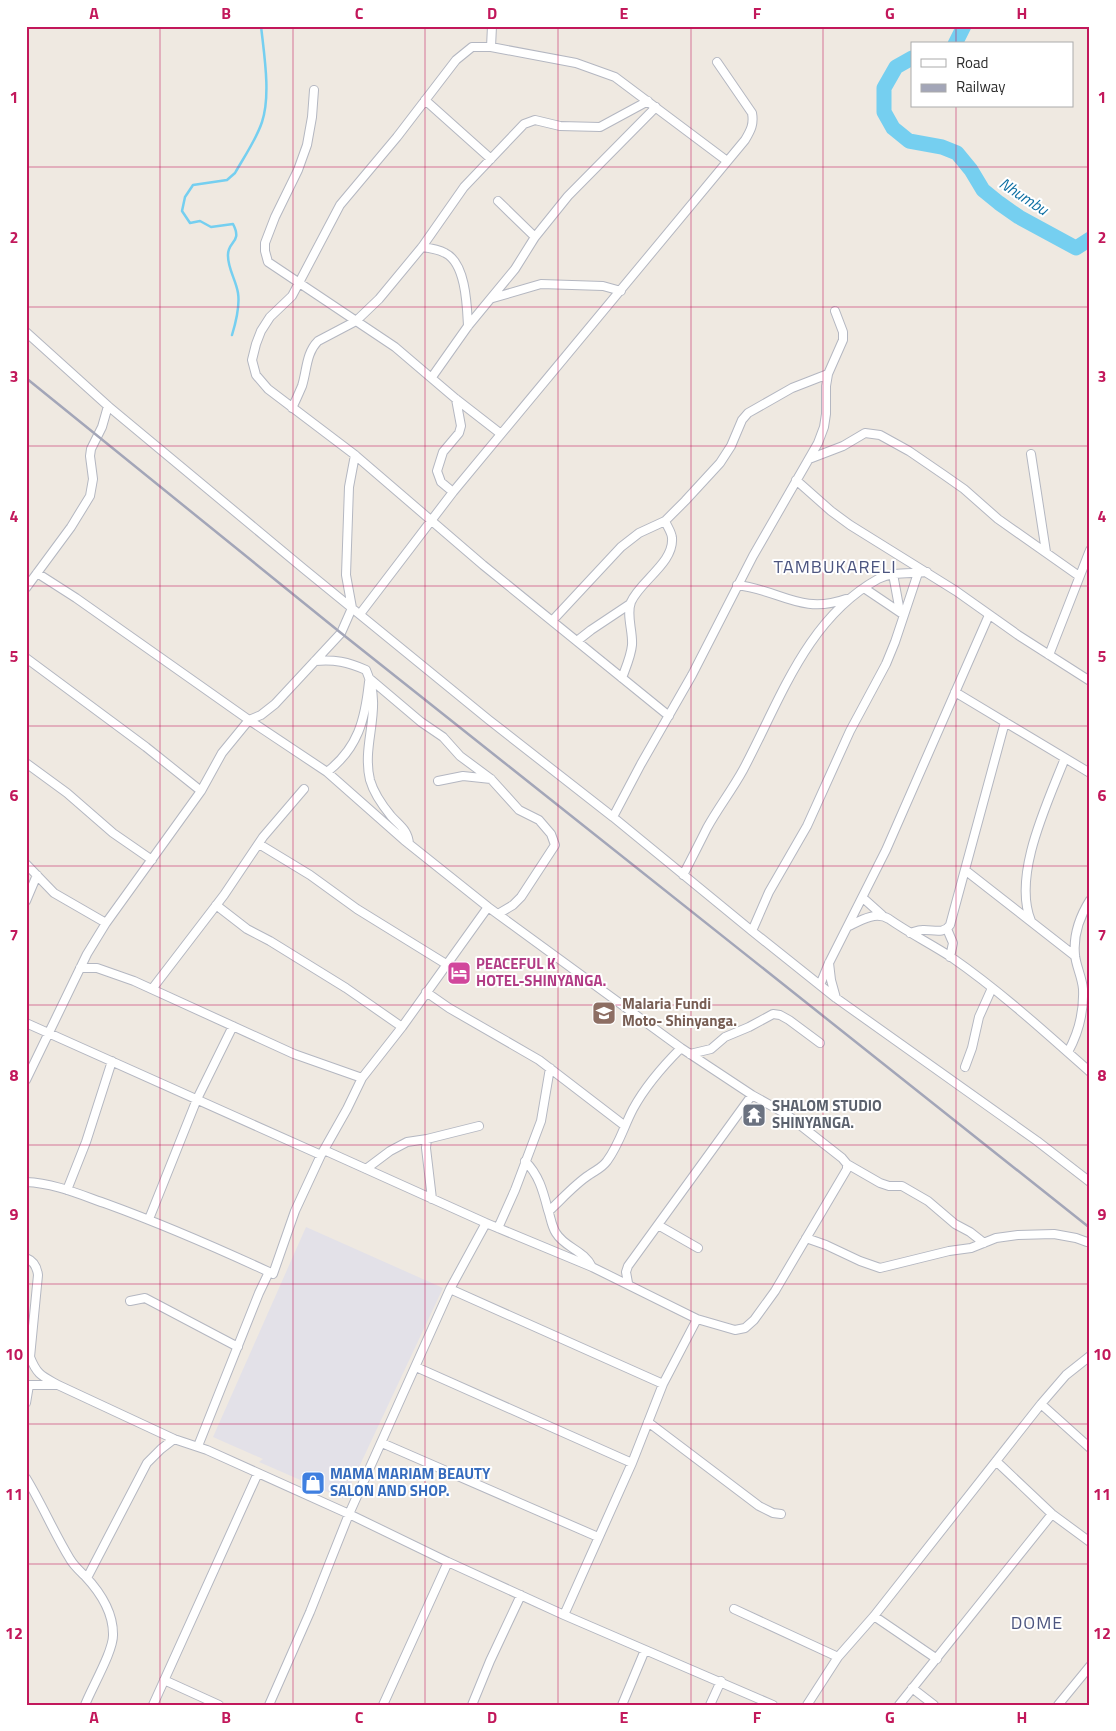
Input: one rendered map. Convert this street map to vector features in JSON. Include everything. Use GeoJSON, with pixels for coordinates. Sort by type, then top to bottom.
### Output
{"type":"FeatureCollection","features":[{"type":"Feature","properties":{"kind":"street"},"geometry":{"type":"LineString","coordinates":[[491,47],[492,26]]}},
{"type":"Feature","properties":{"kind":"street"},"geometry":{"type":"LineString","coordinates":[[669,716],[430,521],[355,455],[292,408],[260,381],[252,360],[261,331],[270,317],[292,296],[340,206],[392,144],[456,60],[472,47],[491,47],[584,65],[615,77],[727,162]]}},
{"type":"Feature","properties":{"kind":"street"},"geometry":{"type":"LineString","coordinates":[[360,614],[430,521],[500,434],[745,140],[754,122],[752,113],[717,62]]}},
{"type":"Feature","properties":{"kind":"street"},"geometry":{"type":"LineString","coordinates":[[314,90],[307,145],[298,170],[265,242],[268,262],[395,347],[500,434]]}},
{"type":"Feature","properties":{"kind":"street"},"geometry":{"type":"LineString","coordinates":[[425,100],[491,159]]}},
{"type":"Feature","properties":{"kind":"street"},"geometry":{"type":"LineString","coordinates":[[292,408],[301,388],[310,351],[313,346],[318,341],[356,321],[379,299],[422,247],[464,187],[524,124],[535,120],[560,126],[600,126],[648,101]]}},
{"type":"Feature","properties":{"kind":"street"},"geometry":{"type":"LineString","coordinates":[[432,377],[468,326],[515,269],[535,237],[568,196],[656,107]]}},
{"type":"Feature","properties":{"kind":"street"},"geometry":{"type":"LineString","coordinates":[[498,201],[535,237]]}},
{"type":"Feature","properties":{"kind":"street"},"geometry":{"type":"LineString","coordinates":[[422,247],[446,253],[458,266],[465,291],[468,326]]}},
{"type":"Feature","properties":{"kind":"street"},"geometry":{"type":"LineString","coordinates":[[492,298],[541,284],[603,286],[621,291]]}},
{"type":"Feature","properties":{"kind":"street"},"geometry":{"type":"LineString","coordinates":[[613,817],[738,585],[809,459],[824,427],[828,374],[843,340],[843,332],[835,310]]}},
{"type":"Feature","properties":{"kind":"street"},"geometry":{"type":"LineString","coordinates":[[26,332],[108,406],[352,608],[752,931],[836,998],[1037,1141],[1090,1182]]}},
{"type":"Feature","properties":{"kind":"street"},"geometry":{"type":"LineString","coordinates":[[552,621],[621,547],[635,536],[665,521],[685,501],[720,463],[731,446],[742,420],[748,413],[792,388],[828,374]]}},
{"type":"Feature","properties":{"kind":"street"},"geometry":{"type":"LineString","coordinates":[[453,492],[441,482],[437,471],[443,452],[459,433],[461,426],[456,399]]}},
{"type":"Feature","properties":{"kind":"street"},"geometry":{"type":"LineString","coordinates":[[26,588],[71,527],[90,496],[93,478],[91,449],[102,427],[108,406]]}},
{"type":"Feature","properties":{"kind":"street"},"geometry":{"type":"LineString","coordinates":[[809,459],[843,446],[865,434],[880,435],[908,451],[964,489],[998,519],[1079,576]]}},
{"type":"Feature","properties":{"kind":"street"},"geometry":{"type":"LineString","coordinates":[[1031,454],[1046,552]]}},
{"type":"Feature","properties":{"kind":"street"},"geometry":{"type":"LineString","coordinates":[[26,1080],[80,968],[106,923],[201,791],[222,753],[249,720],[261,715],[275,704],[341,633],[352,608],[346,567],[349,487],[355,455]]}},
{"type":"Feature","properties":{"kind":"street"},"geometry":{"type":"LineString","coordinates":[[796,480],[850,526],[927,572],[1049,655],[1090,680]]}},
{"type":"Feature","properties":{"kind":"street"},"geometry":{"type":"LineString","coordinates":[[577,641],[630,604],[661,564],[672,545],[672,536],[665,521]]}},
{"type":"Feature","properties":{"kind":"street"},"geometry":{"type":"LineString","coordinates":[[1049,655],[1090,550]]}},
{"type":"Feature","properties":{"kind":"street"},"geometry":{"type":"LineString","coordinates":[[683,875],[707,828],[742,772],[797,663],[814,636],[848,599],[878,579],[892,574],[927,572]]}},
{"type":"Feature","properties":{"kind":"street"},"geometry":{"type":"LineString","coordinates":[[37,573],[326,772],[409,844],[488,907],[681,1048],[752,1095],[786,1114],[807,1129],[847,1164],[880,1183],[889,1186],[902,1186],[928,1201],[954,1224],[984,1243]]}},
{"type":"Feature","properties":{"kind":"street"},"geometry":{"type":"LineString","coordinates":[[752,931],[769,892],[807,826],[850,731],[879,678],[895,642],[902,613],[918,573]]}},
{"type":"Feature","properties":{"kind":"street"},"geometry":{"type":"LineString","coordinates":[[892,574],[902,613]]}},
{"type":"Feature","properties":{"kind":"street"},"geometry":{"type":"LineString","coordinates":[[738,585],[751,587],[801,604],[818,606],[834,604],[848,599]]}},
{"type":"Feature","properties":{"kind":"street"},"geometry":{"type":"LineString","coordinates":[[864,588],[902,613]]}},
{"type":"Feature","properties":{"kind":"street"},"geometry":{"type":"LineString","coordinates":[[622,678],[629,660],[632,644],[630,604]]}},
{"type":"Feature","properties":{"kind":"street"},"geometry":{"type":"LineString","coordinates":[[820,984],[910,798],[989,615]]}},
{"type":"Feature","properties":{"kind":"street"},"geometry":{"type":"LineString","coordinates":[[26,658],[146,747],[201,791]]}},
{"type":"Feature","properties":{"kind":"street"},"geometry":{"type":"LineString","coordinates":[[315,661],[342,661],[366,670],[373,691],[374,703],[368,759],[370,780],[375,795],[409,836],[409,844]]}},
{"type":"Feature","properties":{"kind":"street"},"geometry":{"type":"LineString","coordinates":[[326,772],[339,763],[350,749],[363,722],[369,678]]}},
{"type":"Feature","properties":{"kind":"street"},"geometry":{"type":"LineString","coordinates":[[369,678],[421,722],[443,737],[460,756],[492,779],[519,810],[538,820],[546,827],[554,839],[555,846],[521,897],[513,905],[498,914]]}},
{"type":"Feature","properties":{"kind":"street"},"geometry":{"type":"LineString","coordinates":[[955,692],[1090,774]]}},
{"type":"Feature","properties":{"kind":"street"},"geometry":{"type":"LineString","coordinates":[[910,933],[924,929],[940,931],[947,929],[952,920],[1005,722]]}},
{"type":"Feature","properties":{"kind":"street"},"geometry":{"type":"LineString","coordinates":[[1031,921],[1027,911],[1025,889],[1033,846],[1043,813],[1065,758]]}},
{"type":"Feature","properties":{"kind":"street"},"geometry":{"type":"LineString","coordinates":[[26,762],[67,793],[113,833],[152,860]]}},
{"type":"Feature","properties":{"kind":"street"},"geometry":{"type":"LineString","coordinates":[[438,781],[463,776],[492,779]]}},
{"type":"Feature","properties":{"kind":"street"},"geometry":{"type":"LineString","coordinates":[[152,989],[216,905],[268,830],[304,790]]}},
{"type":"Feature","properties":{"kind":"street"},"geometry":{"type":"LineString","coordinates":[[259,844],[310,875],[357,909],[446,964]]}},
{"type":"Feature","properties":{"kind":"street"},"geometry":{"type":"LineString","coordinates":[[26,864],[54,892],[106,923]]}},
{"type":"Feature","properties":{"kind":"street"},"geometry":{"type":"LineString","coordinates":[[965,870],[1075,956]]}},
{"type":"Feature","properties":{"kind":"street"},"geometry":{"type":"LineString","coordinates":[[26,901],[37,875]]}},
{"type":"Feature","properties":{"kind":"street"},"geometry":{"type":"LineString","coordinates":[[863,898],[882,915],[950,957],[992,988],[1090,1072]]}},
{"type":"Feature","properties":{"kind":"street"},"geometry":{"type":"LineString","coordinates":[[1068,1052],[1080,1026],[1083,997],[1082,982],[1075,956],[1077,930],[1080,919],[1090,900]]}},
{"type":"Feature","properties":{"kind":"street"},"geometry":{"type":"LineString","coordinates":[[216,905],[247,929],[346,988],[402,1027]]}},
{"type":"Feature","properties":{"kind":"street"},"geometry":{"type":"LineString","coordinates":[[26,1182],[67,1190],[149,1219],[189,1235],[273,1274],[295,1211],[322,1153],[362,1078],[402,1027],[488,907]]}},
{"type":"Feature","properties":{"kind":"street"},"geometry":{"type":"LineString","coordinates":[[849,926],[871,917],[882,915]]}},
{"type":"Feature","properties":{"kind":"street"},"geometry":{"type":"LineString","coordinates":[[947,929],[953,943],[950,957]]}},
{"type":"Feature","properties":{"kind":"street"},"geometry":{"type":"LineString","coordinates":[[829,963],[836,998]]}},
{"type":"Feature","properties":{"kind":"street"},"geometry":{"type":"LineString","coordinates":[[80,968],[97,968],[152,989],[294,1054],[362,1078]]}},
{"type":"Feature","properties":{"kind":"street"},"geometry":{"type":"LineString","coordinates":[[965,1067],[980,1017],[992,988]]}},
{"type":"Feature","properties":{"kind":"street"},"geometry":{"type":"LineString","coordinates":[[426,992],[448,1008],[525,1051],[625,1126]]}},
{"type":"Feature","properties":{"kind":"street"},"geometry":{"type":"LineString","coordinates":[[690,1054],[711,1049],[725,1037],[773,1014],[780,1015],[820,1043]]}},
{"type":"Feature","properties":{"kind":"street"},"geometry":{"type":"LineString","coordinates":[[26,1023],[322,1153],[592,1267],[697,1319],[735,1330],[745,1328],[754,1320],[774,1291],[847,1169],[847,1164]]}},
{"type":"Feature","properties":{"kind":"street"},"geometry":{"type":"LineString","coordinates":[[149,1219],[197,1099],[232,1026]]}},
{"type":"Feature","properties":{"kind":"street"},"geometry":{"type":"LineString","coordinates":[[549,1211],[589,1174],[600,1170],[613,1152],[633,1109],[659,1070],[681,1048]]}},
{"type":"Feature","properties":{"kind":"street"},"geometry":{"type":"LineString","coordinates":[[67,1190],[86,1142],[112,1061]]}},
{"type":"Feature","properties":{"kind":"street"},"geometry":{"type":"LineString","coordinates":[[498,1228],[534,1143],[541,1121],[550,1068]]}},
{"type":"Feature","properties":{"kind":"street"},"geometry":{"type":"LineString","coordinates":[[628,1284],[626,1272],[628,1266],[752,1095]]}},
{"type":"Feature","properties":{"kind":"street"},"geometry":{"type":"LineString","coordinates":[[366,1170],[401,1144],[478,1126]]}},
{"type":"Feature","properties":{"kind":"street"},"geometry":{"type":"LineString","coordinates":[[427,1139],[426,1148],[432,1199]]}},
{"type":"Feature","properties":{"kind":"street"},"geometry":{"type":"LineString","coordinates":[[525,1161],[538,1177],[556,1233],[564,1242],[589,1260],[592,1267]]}},
{"type":"Feature","properties":{"kind":"street"},"geometry":{"type":"LineString","coordinates":[[268,1705],[310,1612],[349,1514],[450,1289],[486,1223]]}},
{"type":"Feature","properties":{"kind":"street"},"geometry":{"type":"LineString","coordinates":[[658,1225],[698,1248]]}},
{"type":"Feature","properties":{"kind":"street"},"geometry":{"type":"LineString","coordinates":[[806,1238],[880,1268],[918,1260],[934,1254],[971,1248],[996,1238],[1018,1235],[1054,1234],[1087,1242],[1090,1241]]}},
{"type":"Feature","properties":{"kind":"street"},"geometry":{"type":"LineString","coordinates":[[26,1258],[31,1260],[37,1267],[38,1275],[30,1357],[34,1369],[40,1375],[174,1439],[198,1446],[349,1514],[564,1615],[773,1705]]}},
{"type":"Feature","properties":{"kind":"street"},"geometry":{"type":"LineString","coordinates":[[198,1446],[269,1272]]}},
{"type":"Feature","properties":{"kind":"street"},"geometry":{"type":"LineString","coordinates":[[450,1289],[663,1384]]}},
{"type":"Feature","properties":{"kind":"street"},"geometry":{"type":"LineString","coordinates":[[130,1301],[144,1298],[238,1347]]}},
{"type":"Feature","properties":{"kind":"street"},"geometry":{"type":"LineString","coordinates":[[564,1615],[632,1463],[663,1384],[697,1319]]}},
{"type":"Feature","properties":{"kind":"street"},"geometry":{"type":"LineString","coordinates":[[807,1705],[838,1657],[874,1616],[1041,1404],[1066,1375],[1090,1356]]}},
{"type":"Feature","properties":{"kind":"street"},"geometry":{"type":"LineString","coordinates":[[416,1367],[632,1463]]}},
{"type":"Feature","properties":{"kind":"street"},"geometry":{"type":"LineString","coordinates":[[26,1402],[28,1385],[58,1385]]}},
{"type":"Feature","properties":{"kind":"street"},"geometry":{"type":"LineString","coordinates":[[1041,1404],[1090,1448]]}},
{"type":"Feature","properties":{"kind":"street"},"geometry":{"type":"LineString","coordinates":[[648,1422],[759,1506],[773,1513],[781,1514]]}},
{"type":"Feature","properties":{"kind":"street"},"geometry":{"type":"LineString","coordinates":[[87,1578],[147,1463],[174,1439]]}},
{"type":"Feature","properties":{"kind":"street"},"geometry":{"type":"LineString","coordinates":[[382,1443],[598,1537]]}},
{"type":"Feature","properties":{"kind":"street"},"geometry":{"type":"LineString","coordinates":[[996,1461],[1052,1514],[1090,1542]]}},
{"type":"Feature","properties":{"kind":"street"},"geometry":{"type":"LineString","coordinates":[[153,1705],[258,1473]]}},
{"type":"Feature","properties":{"kind":"street"},"geometry":{"type":"LineString","coordinates":[[26,1478],[71,1561],[87,1578],[105,1603],[112,1619],[114,1636],[85,1705]]}},
{"type":"Feature","properties":{"kind":"street"},"geometry":{"type":"LineString","coordinates":[[899,1705],[1032,1536],[1052,1514]]}},
{"type":"Feature","properties":{"kind":"street"},"geometry":{"type":"LineString","coordinates":[[383,1705],[448,1562]]}},
{"type":"Feature","properties":{"kind":"street"},"geometry":{"type":"LineString","coordinates":[[472,1705],[521,1595]]}},
{"type":"Feature","properties":{"kind":"street"},"geometry":{"type":"LineString","coordinates":[[734,1609],[838,1657]]}},
{"type":"Feature","properties":{"kind":"street"},"geometry":{"type":"LineString","coordinates":[[874,1616],[936,1659]]}},
{"type":"Feature","properties":{"kind":"street"},"geometry":{"type":"LineString","coordinates":[[622,1705],[645,1650]]}},
{"type":"Feature","properties":{"kind":"street"},"geometry":{"type":"LineString","coordinates":[[1058,1705],[1090,1666]]}},
{"type":"Feature","properties":{"kind":"street"},"geometry":{"type":"LineString","coordinates":[[164,1680],[219,1705]]}},
{"type":"Feature","properties":{"kind":"street"},"geometry":{"type":"LineString","coordinates":[[710,1705],[721,1681]]}},
{"type":"Feature","properties":{"kind":"street"},"geometry":{"type":"LineString","coordinates":[[912,1688],[934,1705]]}},
{"type":"Feature","properties":{"kind":"shaded area"},"geometry":{"type":"Polygon","coordinates":[[[306,1227],[443,1288],[344,1499],[259,1462],[263,1459],[213,1437],[306,1227]]]}},
{"type":"Feature","properties":{"kind":"waterway"},"geometry":{"type":"LineString","coordinates":[[232,335],[237,314],[238,298],[237,288],[229,265],[228,251],[236,239],[236,230],[233,224],[211,227],[200,221],[190,223],[182,211],[185,197],[193,185],[227,180],[235,173],[262,122],[265,111],[266,87],[261,26]]}},
{"type":"Feature","properties":{"kind":"waterway","name":"Nhumbu"},"geometry":{"type":"LineString","coordinates":[[956,42],[964,26]]}},
{"type":"Feature","properties":{"kind":"waterway","name":"Nhumbu"},"geometry":{"type":"LineString","coordinates":[[911,59],[896,67],[884,88],[884,112],[893,128],[909,141],[942,147],[957,153],[971,170],[983,190],[1019,217],[1076,248],[1090,239]]}},
{"type":"Feature","properties":{"kind":"railway"},"geometry":{"type":"LineString","coordinates":[[26,378],[341,633],[1090,1228]]}},
{"type":"Feature","properties":{"kind":"place","name":"PEACEFUL K HOTEL-SHINYANGA."},"geometry":{"type":"Point","coordinates":[459,973]}},
{"type":"Feature","properties":{"kind":"place","name":"Malaria Fundi Moto- Shinyanga."},"geometry":{"type":"Point","coordinates":[604,1013]}},
{"type":"Feature","properties":{"kind":"place","name":"SHALOM STUDIO SHINYANGA."},"geometry":{"type":"Point","coordinates":[754,1115]}},
{"type":"Feature","properties":{"kind":"place","name":"MAMA MARIAM BEAUTY SALON AND SHOP."},"geometry":{"type":"Point","coordinates":[313,1483]}},
{"type":"Feature","properties":{"kind":"district","name":"TAMBUKARELI"},"geometry":{"type":"Point","coordinates":[835,567]}},
{"type":"Feature","properties":{"kind":"district","name":"DOME"},"geometry":{"type":"Point","coordinates":[1037,1623]}}]}
